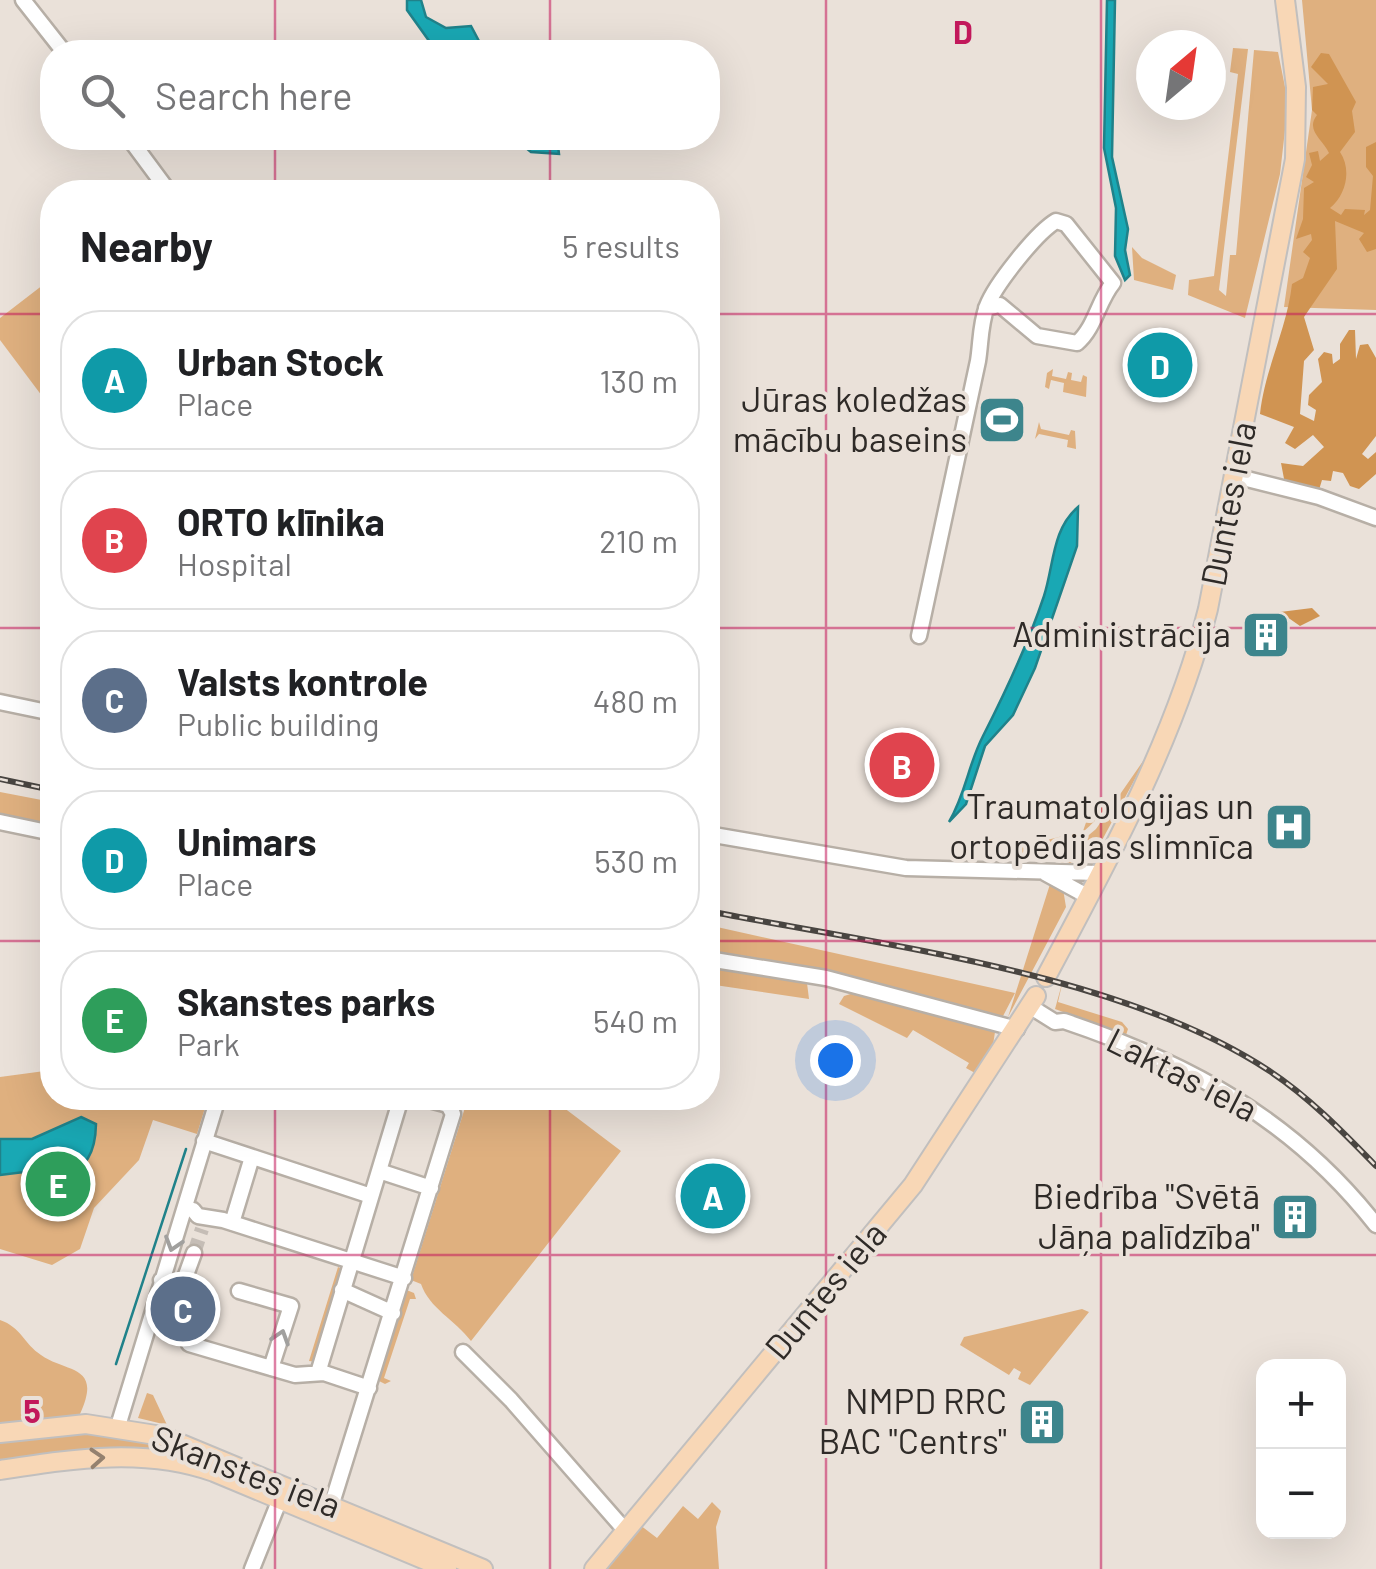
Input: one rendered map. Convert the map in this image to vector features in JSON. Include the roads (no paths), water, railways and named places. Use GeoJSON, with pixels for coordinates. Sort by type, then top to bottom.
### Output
{"type":"FeatureCollection","features":[{"type":"Feature","properties":{"kind":"main road","name":"Duntes iela"},"geometry":{"type":"LineString","coordinates":[[1046,977],[1162,746],[1194,664],[1235,476],[1294,158],[1296,88],[1284,0]]}},
{"type":"Feature","properties":{"kind":"main road","name":"Duntes iela"},"geometry":{"type":"LineString","coordinates":[[594,1569],[913,1185],[1034,1002]]}},
{"type":"Feature","properties":{"kind":"main road","name":"Skanstes iela"},"geometry":{"type":"LineString","coordinates":[[0,1434],[66,1424],[118,1426],[182,1442],[447,1569]]}},
{"type":"Feature","properties":{"kind":"main road","name":"Skanstes iela"},"geometry":{"type":"LineString","coordinates":[[0,1470],[86,1458],[158,1458],[202,1467],[280,1499],[330,1512],[483,1569]]}},
{"type":"Feature","properties":{"kind":"street"},"geometry":{"type":"LineString","coordinates":[[23,0],[55,40]]}},
{"type":"Feature","properties":{"kind":"street"},"geometry":{"type":"LineString","coordinates":[[138,150],[159,180]]}},
{"type":"Feature","properties":{"kind":"street"},"geometry":{"type":"LineString","coordinates":[[919,636],[986,308],[994,291],[1056,221],[1066,224],[1113,282],[1077,344],[1037,336],[1000,304],[986,308]]}},
{"type":"Feature","properties":{"kind":"street"},"geometry":{"type":"LineString","coordinates":[[1235,476],[1319,496],[1376,518]]}},
{"type":"Feature","properties":{"kind":"street"},"geometry":{"type":"LineString","coordinates":[[0,702],[40,710]]}},
{"type":"Feature","properties":{"kind":"street"},"geometry":{"type":"LineString","coordinates":[[0,822],[40,830]]}},
{"type":"Feature","properties":{"kind":"street"},"geometry":{"type":"LineString","coordinates":[[720,836],[903,867],[1098,873]]}},
{"type":"Feature","properties":{"kind":"street"},"geometry":{"type":"LineString","coordinates":[[1030,869],[1087,896]]}},
{"type":"Feature","properties":{"kind":"street"},"geometry":{"type":"LineString","coordinates":[[720,961],[826,978],[1018,1029]]}},
{"type":"Feature","properties":{"kind":"street","name":"Laktas iela"},"geometry":{"type":"LineString","coordinates":[[1034,1002],[1064,1020],[1161,1056],[1238,1097],[1309,1150],[1376,1225]]}},
{"type":"Feature","properties":{"kind":"street"},"geometry":{"type":"LineString","coordinates":[[118,1426],[162,1280],[196,1216],[204,1141],[214,1110]]}},
{"type":"Feature","properties":{"kind":"street"},"geometry":{"type":"LineString","coordinates":[[318,1373],[397,1110]]}},
{"type":"Feature","properties":{"kind":"street"},"geometry":{"type":"LineString","coordinates":[[330,1512],[431,1188],[450,1110]]}},
{"type":"Feature","properties":{"kind":"street"},"geometry":{"type":"LineString","coordinates":[[204,1141],[372,1196]]}},
{"type":"Feature","properties":{"kind":"street"},"geometry":{"type":"LineString","coordinates":[[228,1221],[252,1157]]}},
{"type":"Feature","properties":{"kind":"street"},"geometry":{"type":"LineString","coordinates":[[379,1170],[431,1188]]}},
{"type":"Feature","properties":{"kind":"street"},"geometry":{"type":"LineString","coordinates":[[196,1216],[228,1221],[404,1278]]}},
{"type":"Feature","properties":{"kind":"street"},"geometry":{"type":"LineString","coordinates":[[162,1280],[182,1286],[194,1253]]}},
{"type":"Feature","properties":{"kind":"street"},"geometry":{"type":"LineString","coordinates":[[342,1290],[393,1313]]}},
{"type":"Feature","properties":{"kind":"street"},"geometry":{"type":"LineString","coordinates":[[238,1291],[290,1306],[271,1368]]}},
{"type":"Feature","properties":{"kind":"street"},"geometry":{"type":"LineString","coordinates":[[189,1344],[295,1376],[318,1373],[369,1388]]}},
{"type":"Feature","properties":{"kind":"street"},"geometry":{"type":"LineString","coordinates":[[463,1352],[511,1400],[624,1529]]}},
{"type":"Feature","properties":{"kind":"street"},"geometry":{"type":"LineString","coordinates":[[252,1569],[280,1499]]}},
{"type":"Feature","properties":{"kind":"water"},"geometry":{"type":"Polygon","coordinates":[[[407,0],[421,0],[426,17],[446,28],[471,26],[478,40],[428,40],[407,10],[407,0]]]}},
{"type":"Feature","properties":{"kind":"water"},"geometry":{"type":"Polygon","coordinates":[[[1107,0],[1115,0],[1112,157],[1128,229],[1125,250],[1130,275],[1125,280],[1115,256],[1116,208],[1104,148],[1107,0]]]}},
{"type":"Feature","properties":{"kind":"water"},"geometry":{"type":"Polygon","coordinates":[[[529,150],[558,150],[559,154],[529,150]]]}},
{"type":"Feature","properties":{"kind":"water"},"geometry":{"type":"Polygon","coordinates":[[[1078,507],[1077,546],[1035,668],[1013,715],[985,746],[966,804],[949,822],[978,747],[1031,632],[1058,537],[1078,507]]]}},
{"type":"Feature","properties":{"kind":"water"},"geometry":{"type":"Polygon","coordinates":[[[81,1117],[96,1124],[90,1155],[60,1183],[49,1204],[44,1204],[35,1180],[24,1172],[0,1175],[0,1139],[32,1139],[81,1117]]]}},
{"type":"Feature","properties":{"kind":"waterway"},"geometry":{"type":"LineString","coordinates":[[116,1364],[186,1149]]}},
{"type":"Feature","properties":{"kind":"tunnel"},"geometry":{"type":"LineString","coordinates":[[194,1253],[202,1229]]}},
{"type":"Feature","properties":{"kind":"railway"},"geometry":{"type":"LineString","coordinates":[[0,779],[40,787]]}},
{"type":"Feature","properties":{"kind":"railway"},"geometry":{"type":"LineString","coordinates":[[720,913],[997,967],[1142,1009],[1209,1037],[1283,1080],[1376,1166]]}},
{"type":"Feature","properties":{"kind":"place","name":"Unimars"},"geometry":{"type":"Point","coordinates":[1160,365]}},
{"type":"Feature","properties":{"kind":"place","name":"Jūras koledžas mācību baseins"},"geometry":{"type":"Point","coordinates":[1002,420]}},
{"type":"Feature","properties":{"kind":"place","name":"Administrācija"},"geometry":{"type":"Point","coordinates":[1266,635]}},
{"type":"Feature","properties":{"kind":"place","name":"ORTO klīnika"},"geometry":{"type":"Point","coordinates":[902,765]}},
{"type":"Feature","properties":{"kind":"place","name":"Traumatoloģijas un ortopēdijas slimnīca"},"geometry":{"type":"Point","coordinates":[1289,827]}},
{"type":"Feature","properties":{"kind":"place","name":"Skanstes parks"},"geometry":{"type":"Point","coordinates":[58,1184]}},
{"type":"Feature","properties":{"kind":"place","name":"Urban Stock"},"geometry":{"type":"Point","coordinates":[713,1196]}},
{"type":"Feature","properties":{"kind":"place","name":"Biedrība \"Svētā Jāņa palīdzība\""},"geometry":{"type":"Point","coordinates":[1295,1217]}},
{"type":"Feature","properties":{"kind":"place","name":"Valsts kontrole"},"geometry":{"type":"Point","coordinates":[183,1309]}},
{"type":"Feature","properties":{"kind":"place","name":"NMPD RRC BAC \"Centrs\""},"geometry":{"type":"Point","coordinates":[1042,1422]}}]}
